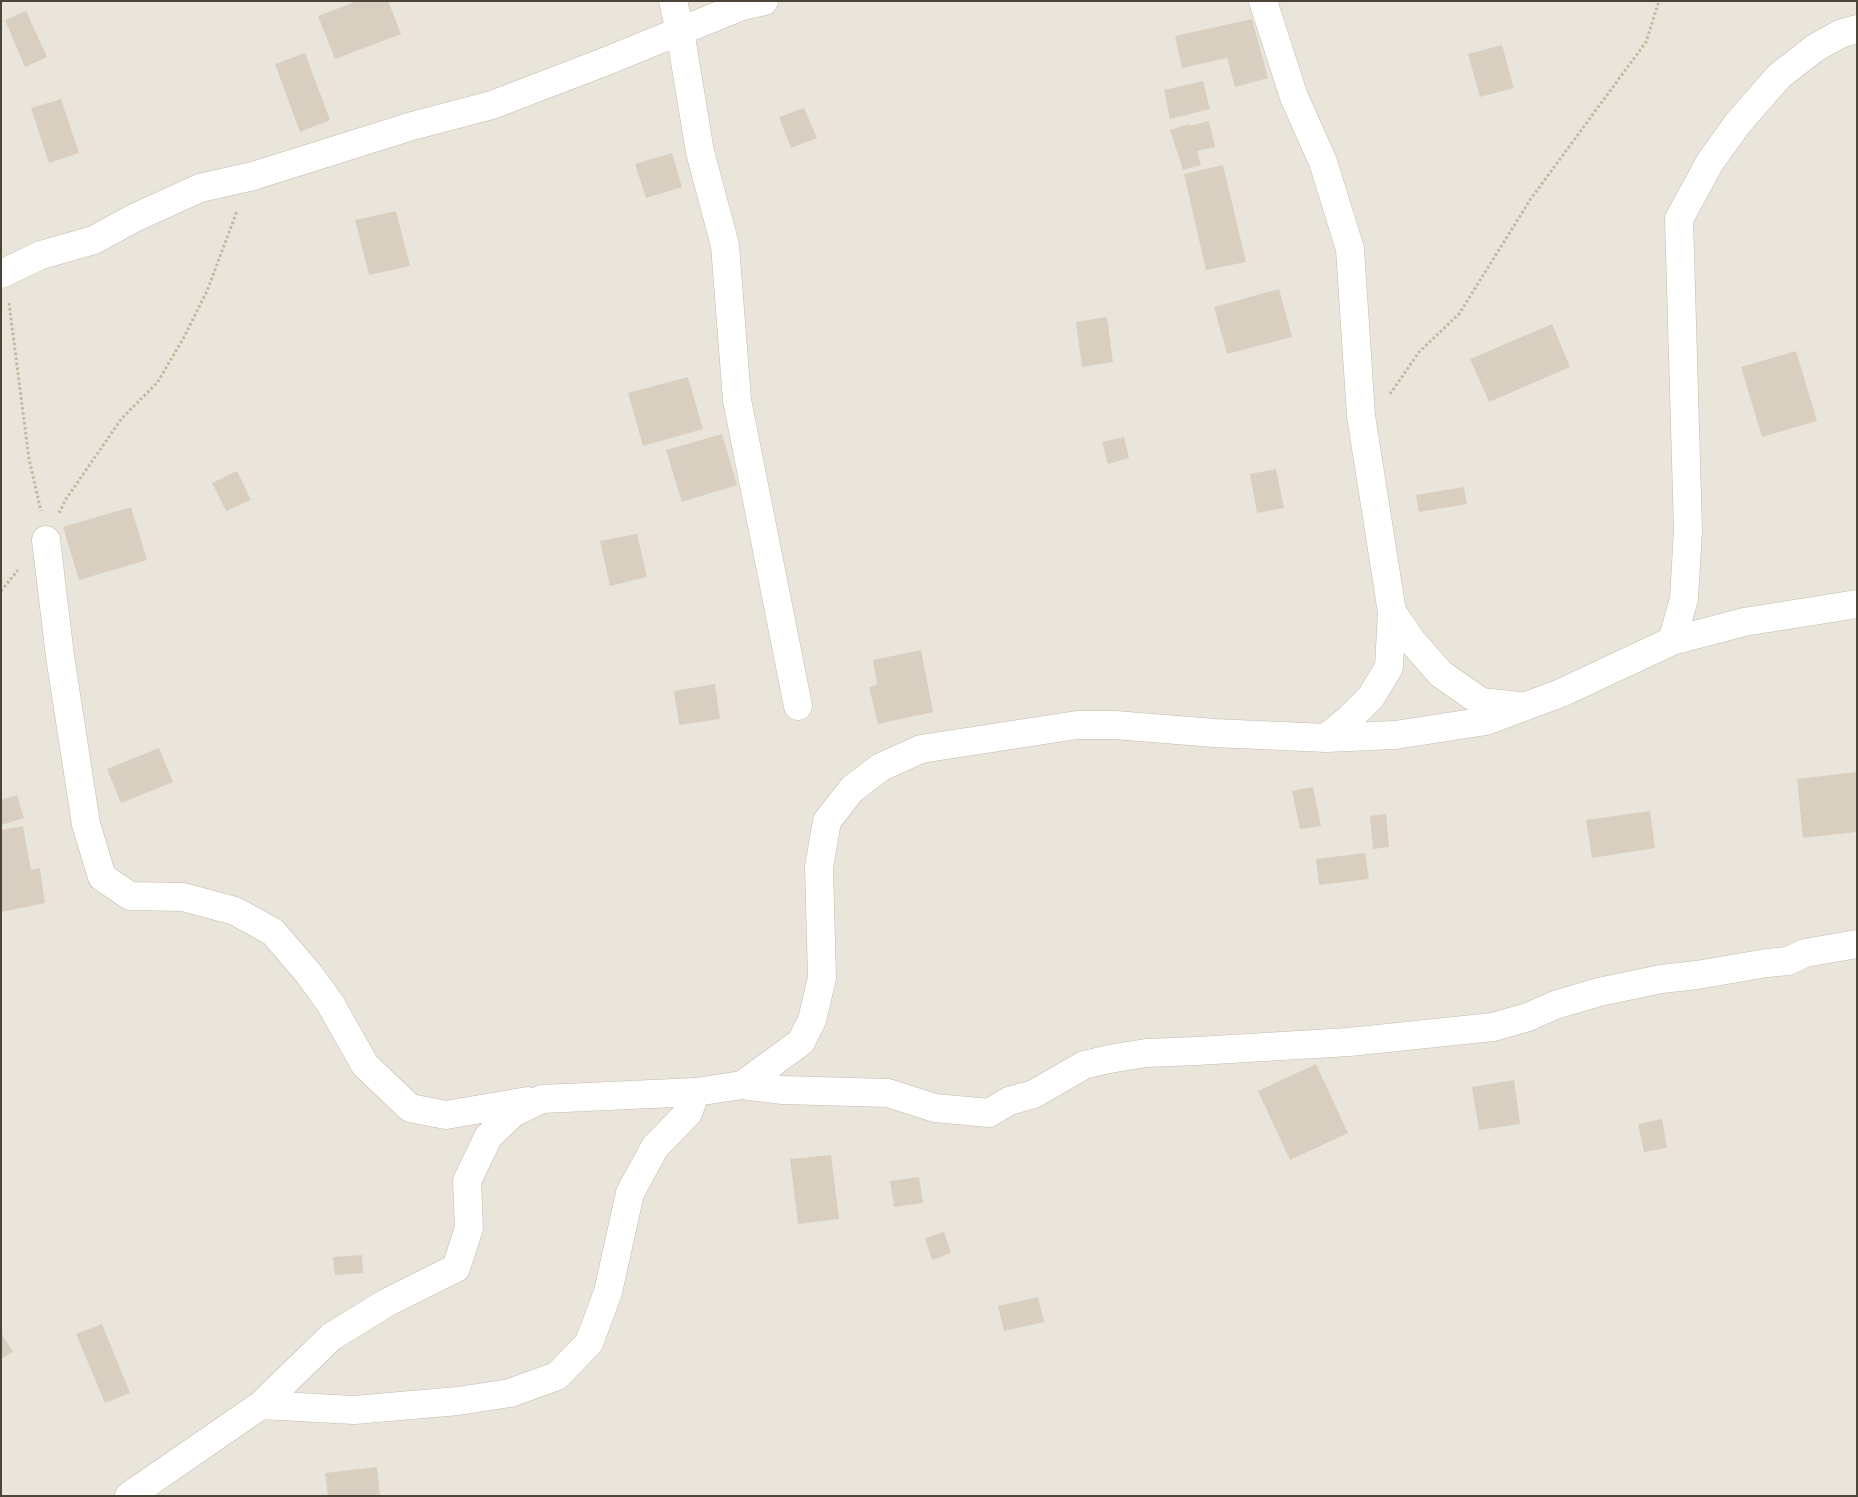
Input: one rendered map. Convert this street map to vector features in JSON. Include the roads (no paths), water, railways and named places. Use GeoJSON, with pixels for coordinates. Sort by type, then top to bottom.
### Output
{"type":"FeatureCollection","features":[{"type":"Feature","properties":{"kind":"street"},"geometry":{"type":"LineString","coordinates":[[673,1],[680,31],[700,152],[725,245],[737,400],[798,706]]}},
{"type":"Feature","properties":{"kind":"street"},"geometry":{"type":"LineString","coordinates":[[2,273],[41,255],[94,240],[134,218],[200,188],[253,176],[412,126],[492,105],[742,6],[764,1]]}},
{"type":"Feature","properties":{"kind":"street"},"geometry":{"type":"LineString","coordinates":[[1263,1],[1294,97],[1322,162],[1350,249],[1361,416],[1392,612],[1389,667],[1371,697],[1326,738]]}},
{"type":"Feature","properties":{"kind":"street"},"geometry":{"type":"LineString","coordinates":[[1672,641],[1684,599],[1688,530],[1679,219],[1710,162],[1738,123],[1779,76],[1815,48],[1840,34],[1857,29]]}},
{"type":"Feature","properties":{"kind":"street"},"geometry":{"type":"LineString","coordinates":[[47,539],[60,656],[86,824],[102,877],[130,896],[183,897],[235,911],[273,932],[310,974],[330,1003],[365,1065],[410,1108],[446,1115],[542,1099],[696,1092],[742,1085],[783,1090],[888,1093],[935,1108],[989,1113],[1009,1101],[1034,1094],[1084,1064],[1109,1059],[1146,1053],[1349,1042],[1493,1027],[1528,1017],[1555,1005],[1598,992],[1661,978],[1697,976],[1788,961],[1805,953],[1857,944]]}},
{"type":"Feature","properties":{"kind":"street"},"geometry":{"type":"LineString","coordinates":[[742,1085],[801,1042],[812,1020],[822,978],[819,867],[827,821],[852,789],[880,767],[921,749],[1077,725],[1115,725],[1214,733],[1326,738],[1395,734],[1486,721],[1561,693],[1672,641],[1744,622],[1857,604]]}},
{"type":"Feature","properties":{"kind":"street"},"geometry":{"type":"LineString","coordinates":[[1392,612],[1412,641],[1441,674],[1481,702],[1525,707]]}},
{"type":"Feature","properties":{"kind":"street"},"geometry":{"type":"LineString","coordinates":[[261,1406],[354,1410],[458,1401],[510,1393],[557,1376],[588,1343],[608,1292],[630,1193],[655,1147],[688,1113],[696,1092]]}},
{"type":"Feature","properties":{"kind":"street"},"geometry":{"type":"LineString","coordinates":[[129,1496],[261,1406],[331,1337],[386,1303],[456,1268],[469,1228],[467,1180],[488,1137],[513,1114],[542,1099]]}}]}
